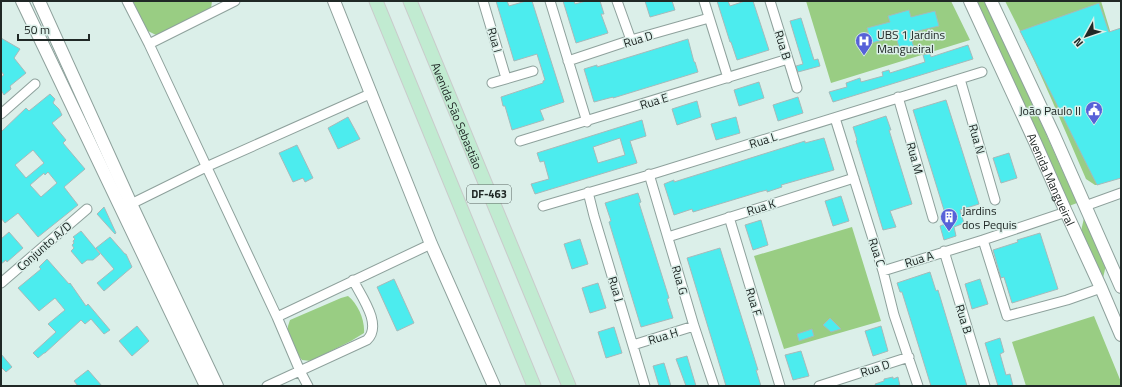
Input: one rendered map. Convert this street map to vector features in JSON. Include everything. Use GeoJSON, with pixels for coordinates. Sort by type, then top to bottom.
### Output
{"type":"FeatureCollection","features":[{"type":"Feature","properties":{"kind":"main road","name":"DF-463"},"geometry":{"type":"LineString","coordinates":[[376,1],[534,386]]}},
{"type":"Feature","properties":{"kind":"main road","name":"Avenida São Sebastião"},"geometry":{"type":"LineString","coordinates":[[410,1],[569,386]]}},
{"type":"Feature","properties":{"kind":"street"},"geometry":{"type":"LineString","coordinates":[[22,1],[206,386]]}},
{"type":"Feature","properties":{"kind":"street"},"geometry":{"type":"LineString","coordinates":[[39,1],[131,204],[217,386]]}},
{"type":"Feature","properties":{"kind":"street"},"geometry":{"type":"LineString","coordinates":[[127,1],[149,44],[308,386]]}},
{"type":"Feature","properties":{"kind":"street"},"geometry":{"type":"LineString","coordinates":[[217,11],[218,1]]}},
{"type":"Feature","properties":{"kind":"street"},"geometry":{"type":"LineString","coordinates":[[149,44],[235,1]]}},
{"type":"Feature","properties":{"kind":"street"},"geometry":{"type":"LineString","coordinates":[[334,1],[431,244],[494,386]]}},
{"type":"Feature","properties":{"kind":"street","name":"Rua I"},"geometry":{"type":"LineString","coordinates":[[483,1],[506,78]]}},
{"type":"Feature","properties":{"kind":"street"},"geometry":{"type":"LineString","coordinates":[[550,1],[587,122]]}},
{"type":"Feature","properties":{"kind":"street"},"geometry":{"type":"LineString","coordinates":[[617,1],[631,40]]}},
{"type":"Feature","properties":{"kind":"street"},"geometry":{"type":"LineString","coordinates":[[704,1],[728,78]]}},
{"type":"Feature","properties":{"kind":"street","name":"Rua B"},"geometry":{"type":"LineString","coordinates":[[770,1],[797,88]]}},
{"type":"Feature","properties":{"kind":"street","name":"Avenida Mangueiral"},"geometry":{"type":"LineString","coordinates":[[970,1],[1102,288],[1121,335]]}},
{"type":"Feature","properties":{"kind":"street","name":"Avenida Mangueiral"},"geometry":{"type":"LineString","coordinates":[[991,1],[1053,134],[1121,287]]}},
{"type":"Feature","properties":{"kind":"street","name":"Rua D"},"geometry":{"type":"LineString","coordinates":[[568,61],[631,40],[709,18]]}},
{"type":"Feature","properties":{"kind":"street","name":"Rua E"},"geometry":{"type":"LineString","coordinates":[[520,141],[587,122],[788,59]]}},
{"type":"Feature","properties":{"kind":"street"},"geometry":{"type":"LineString","coordinates":[[492,83],[533,71]]}},
{"type":"Feature","properties":{"kind":"street","name":"Rua L"},"geometry":{"type":"LineString","coordinates":[[543,206],[656,173],[982,72]]}},
{"type":"Feature","properties":{"kind":"street","name":"Rua N"},"geometry":{"type":"LineString","coordinates":[[960,79],[995,200]]}},
{"type":"Feature","properties":{"kind":"street"},"geometry":{"type":"LineString","coordinates":[[1,114],[35,84]]}},
{"type":"Feature","properties":{"kind":"street"},"geometry":{"type":"LineString","coordinates":[[131,204],[206,167],[372,93]]}},
{"type":"Feature","properties":{"kind":"street","name":"Rua M"},"geometry":{"type":"LineString","coordinates":[[898,97],[933,218]]}},
{"type":"Feature","properties":{"kind":"street","name":"Rua C"},"geometry":{"type":"LineString","coordinates":[[835,118],[883,271],[894,315],[918,386]]}},
{"type":"Feature","properties":{"kind":"street"},"geometry":{"type":"LineString","coordinates":[[1035,142],[1041,136],[1053,134]]}},
{"type":"Feature","properties":{"kind":"street","name":"Rua G"},"geometry":{"type":"LineString","coordinates":[[649,174],[694,326],[714,386]]}},
{"type":"Feature","properties":{"kind":"street","name":"Rua K"},"geometry":{"type":"LineString","coordinates":[[668,237],[854,178]]}},
{"type":"Feature","properties":{"kind":"street","name":"Rua J"},"geometry":{"type":"LineString","coordinates":[[588,192],[645,386]]}},
{"type":"Feature","properties":{"kind":"street"},"geometry":{"type":"LineString","coordinates":[[1085,206],[1121,193]]}},
{"type":"Feature","properties":{"kind":"street","name":"Conjunto A/D"},"geometry":{"type":"LineString","coordinates":[[1,283],[86,209]]}},
{"type":"Feature","properties":{"kind":"street","name":"Rua A"},"geometry":{"type":"LineString","coordinates":[[883,271],[956,249],[1066,212]]}},
{"type":"Feature","properties":{"kind":"street","name":"Rua F"},"geometry":{"type":"LineString","coordinates":[[729,217],[780,386]]}},
{"type":"Feature","properties":{"kind":"street"},"geometry":{"type":"LineString","coordinates":[[983,240],[1006,316],[1067,300],[1102,288]]}},
{"type":"Feature","properties":{"kind":"street"},"geometry":{"type":"LineString","coordinates":[[277,317],[431,244]]}},
{"type":"Feature","properties":{"kind":"street","name":"Rua B"},"geometry":{"type":"LineString","coordinates":[[944,252],[985,386]]}},
{"type":"Feature","properties":{"kind":"street"},"geometry":{"type":"LineString","coordinates":[[267,386],[367,340],[371,336],[373,321],[353,280]]}},
{"type":"Feature","properties":{"kind":"street","name":"Rua H"},"geometry":{"type":"LineString","coordinates":[[633,345],[694,326]]}},
{"type":"Feature","properties":{"kind":"street","name":"Rua D"},"geometry":{"type":"LineString","coordinates":[[819,386],[909,357]]}},
{"type":"Feature","properties":{"kind":"green space"},"geometry":{"type":"Polygon","coordinates":[[[133,1],[212,1],[211,9],[160,35],[156,35],[146,30],[133,1]]]}},
{"type":"Feature","properties":{"kind":"green space","name":"UBS 1 Jardins Mangueiral"},"geometry":{"type":"Polygon","coordinates":[[[806,1],[951,1],[970,40],[831,83],[806,1]]]}},
{"type":"Feature","properties":{"kind":"green space"},"geometry":{"type":"Polygon","coordinates":[[[975,1],[984,1],[1030,98],[1077,203],[1069,206],[975,1]]]}},
{"type":"Feature","properties":{"kind":"green space","name":"João Paulo II"},"geometry":{"type":"Polygon","coordinates":[[[1005,1],[1101,1],[1121,67],[1097,185],[1086,179],[1037,67],[1005,1]]]}},
{"type":"Feature","properties":{"kind":"green space"},"geometry":{"type":"Polygon","coordinates":[[[1084,218],[1106,265],[1103,278],[1081,231],[1084,218]]]}},
{"type":"Feature","properties":{"kind":"green space"},"geometry":{"type":"Polygon","coordinates":[[[852,227],[881,321],[784,349],[754,256],[852,227]]]}},
{"type":"Feature","properties":{"kind":"green space"},"geometry":{"type":"Polygon","coordinates":[[[348,296],[355,303],[360,313],[364,333],[311,361],[302,360],[298,355],[288,331],[290,320],[348,296]]]}},
{"type":"Feature","properties":{"kind":"green space"},"geometry":{"type":"Polygon","coordinates":[[[1094,316],[1121,382],[1121,386],[1026,386],[1012,342],[1094,316]]]}},
{"type":"Feature","properties":{"kind":"building"},"geometry":{"type":"Polygon","coordinates":[[[496,1],[507,1],[509,6],[526,1],[532,1],[564,102],[540,110],[544,120],[512,130],[501,97],[543,83],[545,80],[537,54],[514,61],[496,1]]]}},
{"type":"Feature","properties":{"kind":"building"},"geometry":{"type":"Polygon","coordinates":[[[563,1],[574,1],[575,4],[586,1],[600,1],[604,14],[601,14],[608,33],[576,43],[563,1]]]}},
{"type":"Feature","properties":{"kind":"building"},"geometry":{"type":"Polygon","coordinates":[[[645,1],[672,1],[675,10],[650,17],[645,1]]]}},
{"type":"Feature","properties":{"kind":"building"},"geometry":{"type":"Polygon","coordinates":[[[717,1],[728,1],[730,6],[745,1],[753,1],[769,50],[737,60],[717,1]]]}},
{"type":"Feature","properties":{"kind":"building","name":"João Paulo II"},"geometry":{"type":"Polygon","coordinates":[[[1099,3],[1109,32],[1121,28],[1121,178],[1097,185],[1020,31],[1099,3]]]}},
{"type":"Feature","properties":{"kind":"building"},"geometry":{"type":"Polygon","coordinates":[[[909,10],[911,17],[935,11],[939,26],[910,33],[914,48],[900,51],[896,37],[871,43],[867,28],[890,22],[888,16],[909,10]]]}},
{"type":"Feature","properties":{"kind":"building"},"geometry":{"type":"Polygon","coordinates":[[[801,18],[814,60],[818,59],[820,66],[798,72],[796,66],[803,64],[790,21],[801,18]]]}},
{"type":"Feature","properties":{"kind":"building"},"geometry":{"type":"Polygon","coordinates":[[[1,38],[20,49],[14,58],[26,73],[10,86],[11,89],[4,95],[1,90],[1,77],[4,75],[1,71],[1,38]]]}},
{"type":"Feature","properties":{"kind":"building"},"geometry":{"type":"Polygon","coordinates":[[[688,39],[698,72],[613,98],[594,102],[584,69],[597,65],[597,67],[688,39]]]}},
{"type":"Feature","properties":{"kind":"building"},"geometry":{"type":"Polygon","coordinates":[[[968,45],[973,59],[833,102],[829,92],[847,87],[846,83],[860,78],[861,82],[883,76],[882,72],[889,70],[890,73],[925,62],[923,55],[930,53],[931,57],[968,45]]]}},
{"type":"Feature","properties":{"kind":"building"},"geometry":{"type":"Polygon","coordinates":[[[759,82],[764,98],[739,106],[734,90],[759,82]]]}},
{"type":"Feature","properties":{"kind":"building"},"geometry":{"type":"Polygon","coordinates":[[[50,94],[55,99],[53,103],[62,115],[52,123],[66,140],[63,143],[85,169],[64,187],[78,205],[38,237],[18,213],[5,223],[1,218],[1,132],[26,108],[29,111],[50,94]],[[33,150],[15,165],[26,178],[44,163],[33,150]],[[48,172],[45,175],[44,173],[30,185],[41,197],[57,183],[48,172]]]}},
{"type":"Feature","properties":{"kind":"building"},"geometry":{"type":"Polygon","coordinates":[[[798,97],[803,113],[778,121],[773,105],[798,97]]]}},
{"type":"Feature","properties":{"kind":"building"},"geometry":{"type":"Polygon","coordinates":[[[946,100],[979,204],[960,210],[964,223],[954,227],[956,236],[944,240],[940,226],[948,223],[913,110],[946,100]]]}},
{"type":"Feature","properties":{"kind":"building"},"geometry":{"type":"Polygon","coordinates":[[[697,101],[701,117],[677,125],[672,109],[697,101]]]}},
{"type":"Feature","properties":{"kind":"building"},"geometry":{"type":"Polygon","coordinates":[[[886,116],[912,204],[890,211],[896,227],[883,230],[853,127],[886,116]]]}},
{"type":"Feature","properties":{"kind":"building"},"geometry":{"type":"Polygon","coordinates":[[[348,117],[360,139],[338,149],[328,128],[348,117]]]}},
{"type":"Feature","properties":{"kind":"building"},"geometry":{"type":"Polygon","coordinates":[[[736,117],[740,133],[716,140],[711,124],[736,117]]]}},
{"type":"Feature","properties":{"kind":"building"},"geometry":{"type":"Polygon","coordinates":[[[642,120],[646,136],[630,141],[637,163],[535,194],[531,184],[549,179],[544,161],[540,162],[537,153],[642,120]],[[620,138],[593,147],[598,163],[625,155],[620,138]]]}},
{"type":"Feature","properties":{"kind":"building"},"geometry":{"type":"Polygon","coordinates":[[[824,138],[834,170],[781,185],[782,187],[767,192],[767,190],[693,212],[692,209],[674,215],[664,184],[805,141],[805,143],[824,138]]]}},
{"type":"Feature","properties":{"kind":"building"},"geometry":{"type":"Polygon","coordinates":[[[297,145],[313,178],[305,182],[303,178],[293,182],[279,153],[297,145]]]}},
{"type":"Feature","properties":{"kind":"building"},"geometry":{"type":"Polygon","coordinates":[[[1009,153],[1017,178],[1001,183],[993,158],[1009,153]]]}},
{"type":"Feature","properties":{"kind":"building"},"geometry":{"type":"Polygon","coordinates":[[[638,193],[641,202],[639,203],[669,298],[667,299],[673,318],[641,327],[609,222],[611,221],[605,203],[638,193]]]}},
{"type":"Feature","properties":{"kind":"building"},"geometry":{"type":"Polygon","coordinates":[[[841,196],[849,221],[833,226],[825,201],[841,196]]]}},
{"type":"Feature","properties":{"kind":"building"},"geometry":{"type":"Polygon","coordinates":[[[104,207],[116,233],[115,234],[97,214],[104,207]]]}},
{"type":"Feature","properties":{"kind":"building"},"geometry":{"type":"Polygon","coordinates":[[[761,220],[768,245],[753,250],[745,225],[761,220]]]}},
{"type":"Feature","properties":{"kind":"building"},"geometry":{"type":"Polygon","coordinates":[[[81,231],[100,254],[93,260],[87,260],[82,264],[71,251],[74,248],[72,245],[75,239],[73,237],[81,231]]]}},
{"type":"Feature","properties":{"kind":"building"},"geometry":{"type":"Polygon","coordinates":[[[9,232],[23,248],[7,262],[6,260],[1,264],[1,239],[9,232]]]}},
{"type":"Feature","properties":{"kind":"building"},"geometry":{"type":"Polygon","coordinates":[[[1040,233],[1058,289],[1012,303],[1004,277],[1001,278],[993,250],[1018,242],[1017,240],[1040,233]]]}},
{"type":"Feature","properties":{"kind":"building"},"geometry":{"type":"Polygon","coordinates":[[[110,237],[126,254],[132,267],[104,291],[97,283],[114,269],[96,248],[110,237]]]}},
{"type":"Feature","properties":{"kind":"building"},"geometry":{"type":"Polygon","coordinates":[[[580,239],[588,264],[572,269],[564,244],[580,239]]]}},
{"type":"Feature","properties":{"kind":"building"},"geometry":{"type":"Polygon","coordinates":[[[720,248],[758,370],[756,370],[761,386],[726,386],[687,258],[720,248]]]}},
{"type":"Feature","properties":{"kind":"building"},"geometry":{"type":"Polygon","coordinates":[[[47,259],[69,284],[70,283],[86,306],[88,304],[110,330],[104,334],[91,319],[85,324],[81,320],[38,358],[33,353],[56,332],[48,324],[65,310],[55,298],[39,311],[18,288],[41,269],[39,267],[47,259]]]}},
{"type":"Feature","properties":{"kind":"building"},"geometry":{"type":"Polygon","coordinates":[[[930,272],[936,291],[938,290],[967,386],[931,386],[902,292],[900,292],[897,283],[930,272]]]}},
{"type":"Feature","properties":{"kind":"building"},"geometry":{"type":"Polygon","coordinates":[[[394,279],[414,323],[397,331],[377,287],[394,279]]]}},
{"type":"Feature","properties":{"kind":"building"},"geometry":{"type":"Polygon","coordinates":[[[980,279],[988,304],[972,309],[965,284],[980,279]]]}},
{"type":"Feature","properties":{"kind":"building"},"geometry":{"type":"Polygon","coordinates":[[[598,283],[606,308],[590,313],[582,288],[598,283]]]}},
{"type":"Feature","properties":{"kind":"building"},"geometry":{"type":"Polygon","coordinates":[[[830,318],[841,329],[831,332],[823,325],[830,318]]]}},
{"type":"Feature","properties":{"kind":"building"},"geometry":{"type":"Polygon","coordinates":[[[137,326],[149,341],[132,356],[119,341],[137,326]]]}},
{"type":"Feature","properties":{"kind":"building"},"geometry":{"type":"Polygon","coordinates":[[[881,326],[888,351],[873,356],[865,331],[881,326]]]}},
{"type":"Feature","properties":{"kind":"building"},"geometry":{"type":"Polygon","coordinates":[[[614,327],[622,353],[606,358],[598,332],[614,327]]]}},
{"type":"Feature","properties":{"kind":"building"},"geometry":{"type":"Polygon","coordinates":[[[812,329],[814,336],[799,341],[797,334],[812,329]]]}},
{"type":"Feature","properties":{"kind":"building"},"geometry":{"type":"Polygon","coordinates":[[[1000,338],[1004,352],[1000,354],[1006,375],[1010,374],[1013,386],[998,386],[985,343],[1000,338]]]}},
{"type":"Feature","properties":{"kind":"building"},"geometry":{"type":"Polygon","coordinates":[[[801,351],[809,376],[793,380],[785,355],[801,351]]]}},
{"type":"Feature","properties":{"kind":"building"},"geometry":{"type":"Polygon","coordinates":[[[1,354],[12,367],[6,372],[1,367],[1,354]]]}},
{"type":"Feature","properties":{"kind":"building"},"geometry":{"type":"Polygon","coordinates":[[[687,356],[696,386],[686,386],[676,359],[687,356]]]}},
{"type":"Feature","properties":{"kind":"building"},"geometry":{"type":"Polygon","coordinates":[[[664,363],[671,386],[659,386],[653,366],[664,363]]]}},
{"type":"Feature","properties":{"kind":"building"},"geometry":{"type":"Polygon","coordinates":[[[88,370],[102,386],[78,386],[74,381],[88,370]]]}},
{"type":"Feature","properties":{"kind":"building"},"geometry":{"type":"Polygon","coordinates":[[[893,377],[893,379],[898,377],[900,386],[876,386],[875,384],[884,381],[884,379],[893,377]]]}},
{"type":"Feature","properties":{"kind":"place","name":"UBS 1 Jardins Mangueiral"},"geometry":{"type":"Point","coordinates":[864,56]}},
{"type":"Feature","properties":{"kind":"place","name":"João Paulo II"},"geometry":{"type":"Point","coordinates":[1094,125]}},
{"type":"Feature","properties":{"kind":"place","name":"Jardins dos Pequis"},"geometry":{"type":"Point","coordinates":[949,232]}}]}
